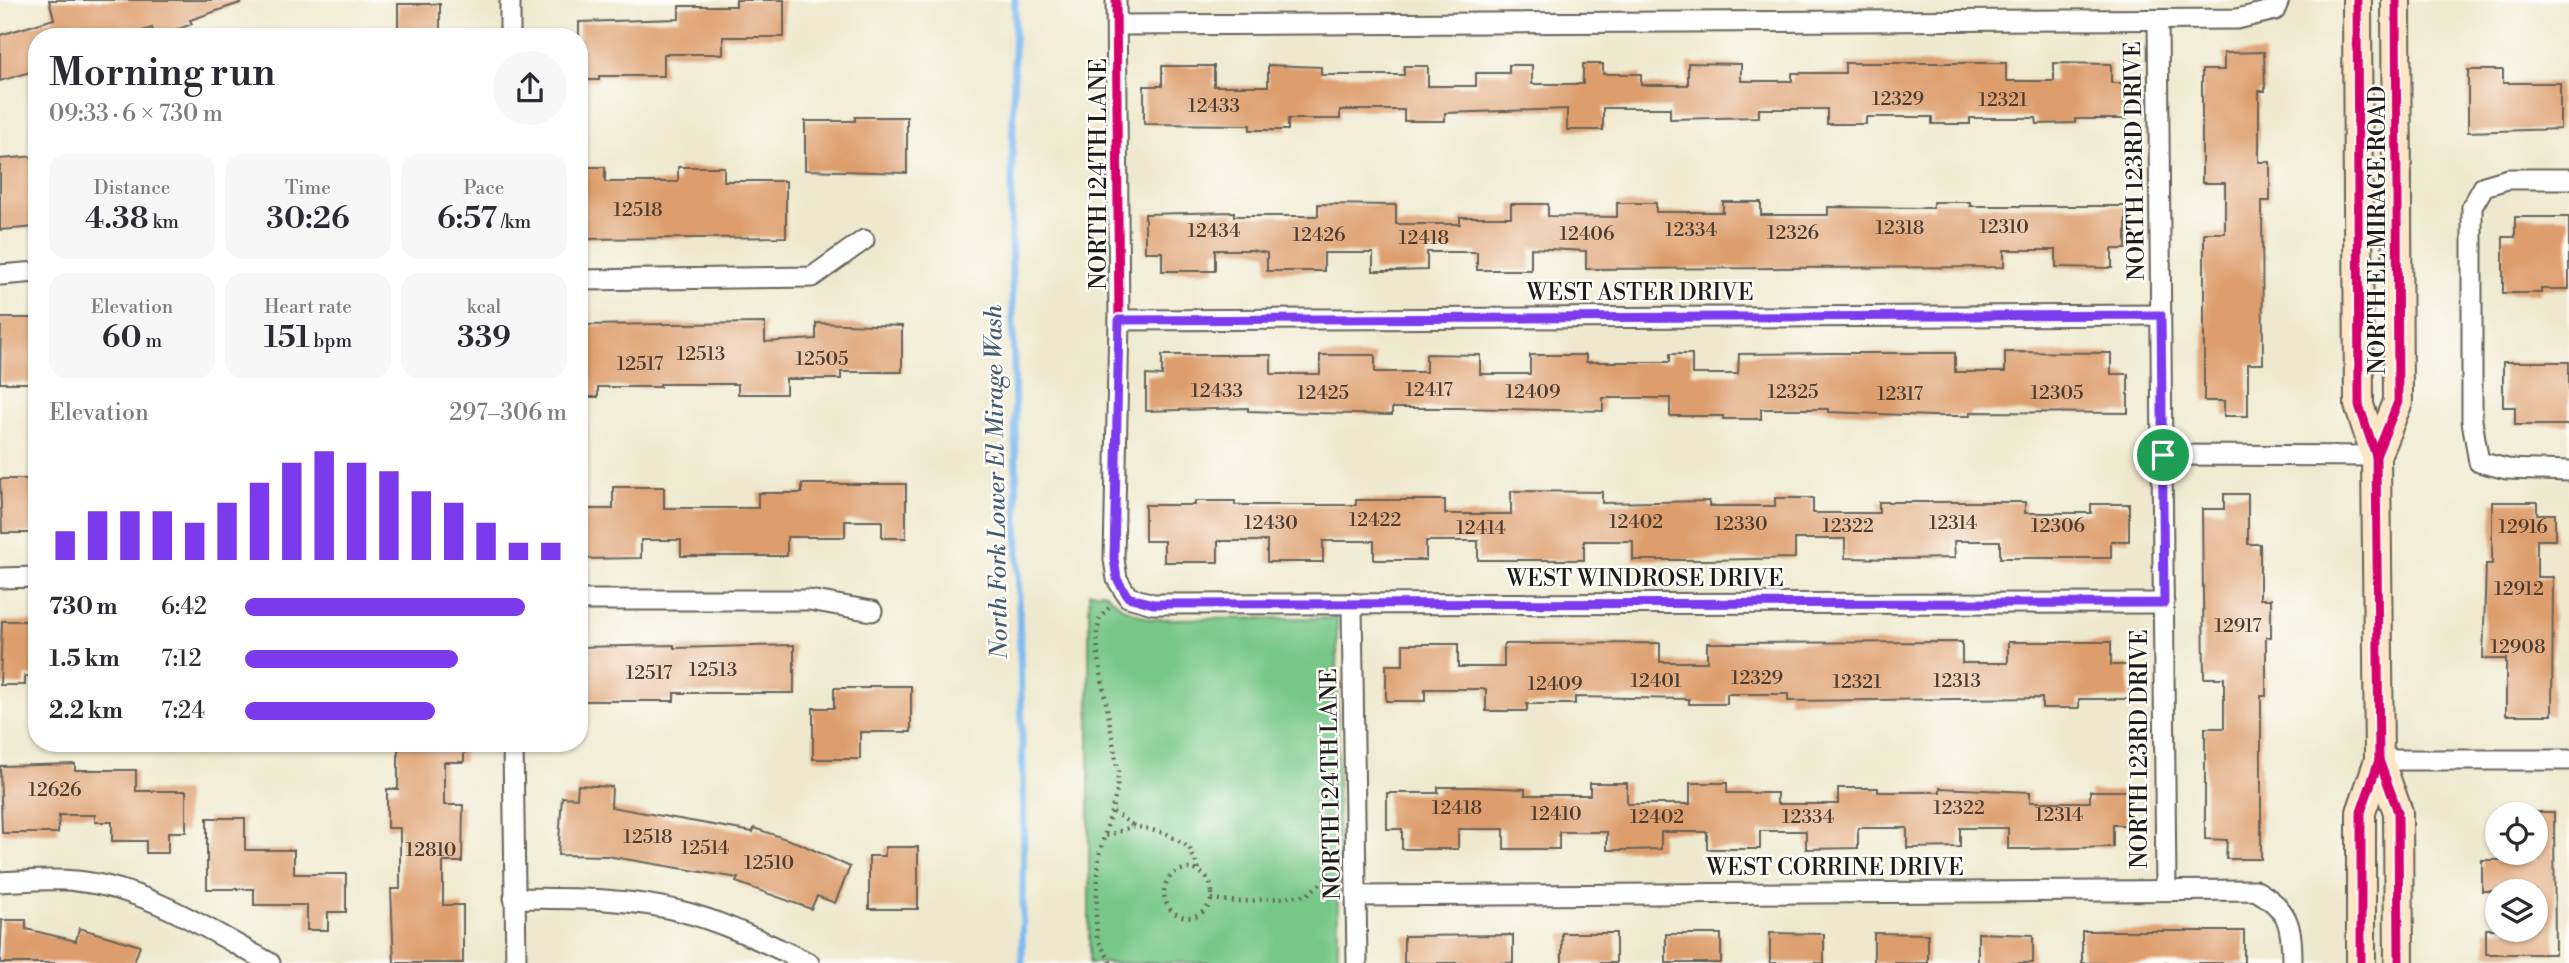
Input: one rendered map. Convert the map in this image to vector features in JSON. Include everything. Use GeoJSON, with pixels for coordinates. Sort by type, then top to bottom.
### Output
{"type":"FeatureCollection","features":[{"type":"Feature","properties":{"kind":"main road","name":"NORTH EL MIRAGE ROAD"},"geometry":{"type":"LineString","coordinates":[[2357,0],[2359,405],[2376,456],[2379,760],[2398,812],[2399,963]]}},
{"type":"Feature","properties":{"kind":"main road","name":"NORTH EL MIRAGE ROAD"},"geometry":{"type":"LineString","coordinates":[[2376,456],[2398,402],[2396,0]]}},
{"type":"Feature","properties":{"kind":"main road","name":"NORTH EL MIRAGE ROAD"},"geometry":{"type":"LineString","coordinates":[[2361,963],[2361,812],[2379,760]]}},
{"type":"Feature","properties":{"kind":"street"},"geometry":{"type":"LineString","coordinates":[[510,0],[510,28]]}},
{"type":"Feature","properties":{"kind":"street","name":"NORTH 124TH LANE"},"geometry":{"type":"LineString","coordinates":[[1116,0],[1119,320],[1114,559],[1117,579],[1128,597]]}},
{"type":"Feature","properties":{"kind":"street"},"geometry":{"type":"LineString","coordinates":[[1117,25],[2237,19],[2277,5]]}},
{"type":"Feature","properties":{"kind":"street","name":"NORTH 123RD DRIVE"},"geometry":{"type":"LineString","coordinates":[[2158,20],[2166,890]]}},
{"type":"Feature","properties":{"kind":"street"},"geometry":{"type":"LineString","coordinates":[[2569,179],[2508,179],[2484,186],[2472,207],[2473,421],[2479,462],[2507,468],[2569,471]]}},
{"type":"Feature","properties":{"kind":"street"},"geometry":{"type":"LineString","coordinates":[[588,280],[811,277],[864,240]]}},
{"type":"Feature","properties":{"kind":"street"},"geometry":{"type":"LineString","coordinates":[[0,275],[28,273]]}},
{"type":"Feature","properties":{"kind":"street","name":"WEST ASTER DRIVE"},"geometry":{"type":"LineString","coordinates":[[1119,320],[2161,315]]}},
{"type":"Feature","properties":{"kind":"street"},"geometry":{"type":"LineString","coordinates":[[2163,455],[2376,456]]}},
{"type":"Feature","properties":{"kind":"street"},"geometry":{"type":"LineString","coordinates":[[0,578],[28,577]]}},
{"type":"Feature","properties":{"kind":"street","name":"WEST WINDROSE DRIVE"},"geometry":{"type":"LineString","coordinates":[[1128,597],[1153,604],[2164,603]]}},
{"type":"Feature","properties":{"kind":"street"},"geometry":{"type":"LineString","coordinates":[[588,600],[809,600],[872,611]]}},
{"type":"Feature","properties":{"kind":"street","name":"NORTH 124TH LANE"},"geometry":{"type":"LineString","coordinates":[[1352,603],[1357,963]]}},
{"type":"Feature","properties":{"kind":"street"},"geometry":{"type":"LineString","coordinates":[[513,752],[516,963]]}},
{"type":"Feature","properties":{"kind":"street"},"geometry":{"type":"LineString","coordinates":[[2379,760],[2569,760]]}},
{"type":"Feature","properties":{"kind":"street"},"geometry":{"type":"LineString","coordinates":[[0,882],[76,881],[123,892],[188,917],[270,963]]}},
{"type":"Feature","properties":{"kind":"street","name":"WEST CORRINE DRIVE"},"geometry":{"type":"LineString","coordinates":[[1357,896],[2255,890],[2277,903],[2292,931],[2292,963]]}},
{"type":"Feature","properties":{"kind":"street"},"geometry":{"type":"LineString","coordinates":[[514,898],[607,899],[680,911],[756,938],[809,963]]}},
{"type":"Feature","properties":{"kind":"path"},"geometry":{"type":"LineString","coordinates":[[1111,963],[1097,938],[1097,873],[1113,812],[1118,771],[1098,656],[1097,632],[1100,618],[1110,606],[1128,597]]}},
{"type":"Feature","properties":{"kind":"path"},"geometry":{"type":"LineString","coordinates":[[1113,812],[1134,826],[1179,839],[1189,847],[1200,872],[1210,884],[1212,899],[1203,912],[1188,917],[1173,912],[1168,906],[1164,890],[1171,876],[1185,869],[1200,872]]}},
{"type":"Feature","properties":{"kind":"path"},"geometry":{"type":"LineString","coordinates":[[1106,836],[1134,826]]}},
{"type":"Feature","properties":{"kind":"path"},"geometry":{"type":"LineString","coordinates":[[1212,899],[1239,902],[1307,895],[1333,872],[1357,871]]}},
{"type":"Feature","properties":{"kind":"green space"},"geometry":{"type":"Polygon","coordinates":[[[1089,592],[1104,592],[1122,607],[1149,619],[1337,618],[1338,963],[1089,963],[1089,592]]]}},
{"type":"Feature","properties":{"kind":"building"},"geometry":{"type":"Polygon","coordinates":[[[49,0],[239,0],[240,3],[190,20],[192,24],[181,28],[28,28],[28,73],[0,81],[0,35],[54,19],[49,0]]]}},
{"type":"Feature","properties":{"kind":"building"},"geometry":{"type":"Polygon","coordinates":[[[736,0],[784,0],[784,37],[723,37],[723,54],[664,54],[664,76],[599,76],[599,80],[588,80],[588,28],[579,28],[579,22],[679,19],[679,6],[736,6],[736,0]]]}},
{"type":"Feature","properties":{"kind":"building"},"geometry":{"type":"Polygon","coordinates":[[[398,4],[440,4],[440,28],[398,28],[398,4]]]}},
{"type":"Feature","properties":{"kind":"building"},"geometry":{"type":"Polygon","coordinates":[[[2264,52],[2265,91],[2259,91],[2259,162],[2270,162],[2270,201],[2262,201],[2263,364],[2248,364],[2248,416],[2224,416],[2224,401],[2204,401],[2204,233],[2225,233],[2225,183],[2202,183],[2202,70],[2224,70],[2224,53],[2264,52]]]}},
{"type":"Feature","properties":{"kind":"building"},"geometry":{"type":"Polygon","coordinates":[[[1688,63],[1741,64],[1741,81],[1792,81],[1792,73],[1845,73],[1845,63],[2006,63],[2006,81],[2054,81],[2054,63],[2111,64],[2111,83],[2127,83],[2127,119],[2075,119],[2075,123],[2037,124],[2036,118],[1970,118],[1970,124],[1932,124],[1932,117],[1866,117],[1866,124],[1827,124],[1827,109],[1759,109],[1759,117],[1670,119],[1670,108],[1603,108],[1603,130],[1567,130],[1567,109],[1445,113],[1445,121],[1404,121],[1404,110],[1340,110],[1340,119],[1288,119],[1288,130],[1250,130],[1250,125],[1144,124],[1144,86],[1162,86],[1162,66],[1214,66],[1214,86],[1268,86],[1268,65],[1321,67],[1321,75],[1404,75],[1404,66],[1428,66],[1428,86],[1476,86],[1476,73],[1509,73],[1509,65],[1532,65],[1532,84],[1583,84],[1583,64],[1603,64],[1603,74],[1641,74],[1641,85],[1688,85],[1688,63]]]}},
{"type":"Feature","properties":{"kind":"building"},"geometry":{"type":"Polygon","coordinates":[[[2468,70],[2503,70],[2503,83],[2560,83],[2560,129],[2468,132],[2468,70]]]}},
{"type":"Feature","properties":{"kind":"building"},"geometry":{"type":"Polygon","coordinates":[[[855,117],[907,117],[907,173],[805,170],[805,121],[855,121],[855,117]]]}},
{"type":"Feature","properties":{"kind":"building"},"geometry":{"type":"Polygon","coordinates":[[[28,157],[28,228],[0,230],[0,159],[28,157]]]}},
{"type":"Feature","properties":{"kind":"building"},"geometry":{"type":"Polygon","coordinates":[[[588,167],[605,167],[605,182],[678,182],[678,167],[724,167],[724,181],[786,181],[786,237],[588,239],[588,167]]]}},
{"type":"Feature","properties":{"kind":"building"},"geometry":{"type":"Polygon","coordinates":[[[1723,202],[1761,202],[1761,215],[1828,215],[1828,207],[1933,208],[1933,202],[1970,202],[1970,206],[2126,206],[2126,249],[2112,249],[2112,268],[2056,267],[2056,250],[2004,250],[2004,267],[1586,269],[1586,251],[1531,248],[1531,270],[1477,270],[1477,252],[1427,252],[1427,270],[1396,271],[1373,271],[1373,253],[1324,253],[1324,271],[1267,271],[1267,253],[1215,250],[1215,271],[1162,271],[1162,252],[1145,252],[1145,214],[1234,212],[1234,216],[1318,216],[1318,204],[1396,205],[1396,224],[1460,224],[1460,217],[1511,217],[1511,204],[1548,204],[1548,216],[1617,217],[1617,203],[1656,203],[1656,212],[1723,212],[1723,202]]]}},
{"type":"Feature","properties":{"kind":"building"},"geometry":{"type":"Polygon","coordinates":[[[2515,217],[2569,217],[2569,289],[2541,289],[2541,293],[2503,293],[2503,237],[2515,237],[2515,217]]]}},
{"type":"Feature","properties":{"kind":"building"},"geometry":{"type":"Polygon","coordinates":[[[1,318],[28,318],[28,383],[0,383],[1,318]]]}},
{"type":"Feature","properties":{"kind":"building"},"geometry":{"type":"Polygon","coordinates":[[[765,323],[765,342],[816,339],[816,323],[902,326],[902,372],[841,372],[841,379],[786,379],[786,394],[738,394],[738,384],[660,384],[660,387],[598,387],[598,397],[588,397],[588,325],[765,323]]]}},
{"type":"Feature","properties":{"kind":"building"},"geometry":{"type":"Polygon","coordinates":[[[2005,352],[2111,353],[2111,374],[2128,374],[2128,413],[1970,412],[1970,416],[1932,416],[1828,412],[1828,409],[1761,409],[1761,419],[1723,419],[1723,416],[1670,416],[1670,398],[1603,398],[1603,411],[1392,408],[1392,415],[1248,411],[1248,408],[1146,411],[1146,375],[1162,376],[1162,355],[1271,355],[1271,374],[1320,374],[1320,355],[1375,355],[1375,372],[1426,372],[1426,354],[1480,355],[1480,374],[1530,374],[1530,355],[1586,355],[1586,362],[1670,362],[1670,354],[1692,354],[1692,374],[1738,374],[1739,354],[1828,353],[1955,353],[1955,372],[2005,372],[2005,352]]]}},
{"type":"Feature","properties":{"kind":"building"},"geometry":{"type":"Polygon","coordinates":[[[2503,362],[2569,362],[2569,425],[2515,425],[2515,407],[2503,407],[2503,362]]]}},
{"type":"Feature","properties":{"kind":"building"},"geometry":{"type":"Polygon","coordinates":[[[0,479],[28,479],[28,533],[2,533],[0,479]]]}},
{"type":"Feature","properties":{"kind":"building"},"geometry":{"type":"Polygon","coordinates":[[[802,484],[906,484],[906,538],[882,538],[882,521],[845,521],[845,537],[787,537],[787,556],[681,556],[681,540],[641,540],[641,558],[588,559],[588,509],[613,509],[613,487],[664,487],[664,508],[758,508],[758,493],[802,493],[802,484]]]}},
{"type":"Feature","properties":{"kind":"building"},"geometry":{"type":"Polygon","coordinates":[[[1511,491],[1602,492],[1602,503],[1709,501],[1709,506],[1775,506],[1775,498],[1813,498],[1813,513],[1879,513],[1879,502],[2025,502],[2025,513],[2091,513],[2091,504],[2129,504],[2129,541],[2111,541],[2111,558],[2000,558],[2000,541],[1954,541],[1955,558],[1845,558],[1845,539],[1795,539],[1795,558],[1633,560],[1633,541],[1584,541],[1584,560],[1478,560],[1478,541],[1426,541],[1426,560],[1374,560],[1374,541],[1323,541],[1323,562],[1267,562],[1267,541],[1218,541],[1218,562],[1164,562],[1164,541],[1145,541],[1145,505],[1195,505],[1195,501],[1235,501],[1235,505],[1356,505],[1356,500],[1445,500],[1445,514],[1511,514],[1511,491]]]}},
{"type":"Feature","properties":{"kind":"building"},"geometry":{"type":"Polygon","coordinates":[[[2224,494],[2248,494],[2248,544],[2260,544],[2260,599],[2271,599],[2271,637],[2266,637],[2266,696],[2261,696],[2261,859],[2226,859],[2227,840],[2205,839],[2205,728],[2224,728],[2224,678],[2204,678],[2202,509],[2224,509],[2224,494]]]}},
{"type":"Feature","properties":{"kind":"building"},"geometry":{"type":"Polygon","coordinates":[[[2492,502],[2537,502],[2537,514],[2555,514],[2555,540],[2537,540],[2537,577],[2553,577],[2552,715],[2506,715],[2506,659],[2483,659],[2486,564],[2492,564],[2492,502]]]}},
{"type":"Feature","properties":{"kind":"building"},"geometry":{"type":"Polygon","coordinates":[[[2,621],[28,621],[28,676],[25,676],[25,685],[0,685],[2,621]]]}},
{"type":"Feature","properties":{"kind":"building"},"geometry":{"type":"Polygon","coordinates":[[[1962,642],[1962,663],[2008,663],[2008,642],[2111,642],[2111,665],[2129,665],[2129,699],[2079,699],[2079,708],[2042,708],[2042,698],[1788,701],[1788,694],[1727,694],[1727,704],[1689,704],[1689,699],[1575,697],[1575,704],[1527,704],[1527,711],[1486,711],[1486,689],[1425,689],[1425,701],[1386,701],[1386,665],[1403,665],[1403,644],[1458,644],[1458,667],[1504,667],[1504,644],[1660,643],[1660,662],[1707,662],[1707,643],[1962,642]]]}},
{"type":"Feature","properties":{"kind":"building"},"geometry":{"type":"Polygon","coordinates":[[[794,645],[794,693],[674,693],[674,701],[588,701],[588,647],[794,645]]]}},
{"type":"Feature","properties":{"kind":"building"},"geometry":{"type":"Polygon","coordinates":[[[911,686],[911,732],[860,732],[860,759],[813,759],[813,708],[834,708],[834,688],[911,686]]]}},
{"type":"Feature","properties":{"kind":"building"},"geometry":{"type":"Polygon","coordinates":[[[398,752],[464,752],[464,762],[444,762],[444,805],[463,805],[462,862],[443,862],[443,905],[463,905],[463,963],[394,963],[391,889],[400,889],[400,828],[387,828],[387,789],[398,789],[398,752]]]}},
{"type":"Feature","properties":{"kind":"building"},"geometry":{"type":"Polygon","coordinates":[[[75,764],[75,770],[136,770],[136,791],[186,791],[186,832],[168,832],[168,853],[146,853],[146,841],[112,841],[112,822],[95,822],[95,815],[59,815],[58,833],[2,833],[0,766],[75,764]]]}},
{"type":"Feature","properties":{"kind":"building"},"geometry":{"type":"Polygon","coordinates":[[[1590,783],[1627,783],[1627,804],[1690,804],[1690,783],[1727,783],[1727,793],[1777,793],[1777,804],[1838,804],[1838,788],[1878,788],[1878,792],[1940,792],[1940,788],[2030,792],[2030,802],[2090,802],[2090,791],[2130,791],[2130,825],[2113,825],[2113,847],[2030,849],[2008,849],[2008,828],[1960,828],[1960,847],[1907,848],[1907,828],[1858,828],[1858,848],[1806,849],[1806,831],[1760,831],[1760,849],[1707,849],[1707,832],[1661,832],[1661,849],[1627,850],[1607,850],[1607,832],[1559,832],[1559,849],[1504,849],[1504,829],[1458,829],[1458,849],[1402,849],[1402,829],[1387,829],[1387,793],[1438,793],[1438,787],[1475,787],[1525,789],[1525,795],[1590,795],[1590,783]]]}},
{"type":"Feature","properties":{"kind":"building"},"geometry":{"type":"Polygon","coordinates":[[[578,785],[612,787],[611,807],[753,832],[754,828],[801,844],[850,867],[835,903],[817,896],[811,909],[736,882],[738,878],[607,856],[558,855],[562,797],[577,798],[578,785]]]}},
{"type":"Feature","properties":{"kind":"building"},"geometry":{"type":"Polygon","coordinates":[[[2548,812],[2554,812],[2555,954],[2486,954],[2486,942],[2548,942],[2548,879],[2485,879],[2485,891],[2482,891],[2482,860],[2485,860],[2485,865],[2548,865],[2548,812]]]}},
{"type":"Feature","properties":{"kind":"building"},"geometry":{"type":"Polygon","coordinates":[[[207,818],[245,818],[245,850],[294,850],[294,874],[346,874],[346,912],[328,912],[328,930],[307,930],[307,905],[254,905],[254,889],[207,889],[207,818]]]}},
{"type":"Feature","properties":{"kind":"building"},"geometry":{"type":"Polygon","coordinates":[[[885,847],[918,847],[918,909],[869,909],[869,856],[885,856],[885,847]]]}},
{"type":"Feature","properties":{"kind":"building"},"geometry":{"type":"Polygon","coordinates":[[[2,920],[26,920],[26,929],[76,941],[79,928],[140,946],[134,963],[0,963],[2,920]]]}},
{"type":"Feature","properties":{"kind":"building"},"geometry":{"type":"Polygon","coordinates":[[[2082,931],[2244,931],[2244,963],[2082,963],[2082,931]]]}},
{"type":"Feature","properties":{"kind":"building"},"geometry":{"type":"Polygon","coordinates":[[[1562,933],[1616,933],[1616,963],[1562,963],[1562,933]]]}},
{"type":"Feature","properties":{"kind":"building"},"geometry":{"type":"Polygon","coordinates":[[[1770,933],[1824,934],[1824,963],[1770,963],[1770,933]]]}},
{"type":"Feature","properties":{"kind":"building"},"geometry":{"type":"Polygon","coordinates":[[[1874,933],[1928,934],[1928,963],[1874,963],[1874,933]]]}},
{"type":"Feature","properties":{"kind":"building"},"geometry":{"type":"Polygon","coordinates":[[[1978,933],[2033,935],[2033,963],[1978,963],[1978,933]]]}},
{"type":"Feature","properties":{"kind":"building"},"geometry":{"type":"Polygon","coordinates":[[[1666,934],[1721,934],[1721,963],[1666,963],[1666,934]]]}},
{"type":"Feature","properties":{"kind":"building"},"geometry":{"type":"Polygon","coordinates":[[[1513,935],[1513,963],[1404,963],[1404,936],[1513,935]]]}},
{"type":"Feature","properties":{"kind":"waterway","name":"North Fork Lower El Mirage Wash"},"geometry":{"type":"LineString","coordinates":[[1015,0],[1011,236],[1024,827],[1022,963]]}},
{"type":"Feature","properties":{"kind":"cycle path"},"geometry":{"type":"LineString","coordinates":[[1116,0],[1119,320],[1114,559],[1117,579],[1128,597],[1153,604],[2164,603]]}},
{"type":"Feature","properties":{"kind":"cycle path"},"geometry":{"type":"LineString","coordinates":[[2357,0],[2359,405],[2376,456],[2379,760],[2361,812],[2361,963]]}},
{"type":"Feature","properties":{"kind":"cycle path"},"geometry":{"type":"LineString","coordinates":[[2376,456],[2398,402],[2396,0]]}},
{"type":"Feature","properties":{"kind":"cycle path"},"geometry":{"type":"LineString","coordinates":[[2379,760],[2398,812],[2399,963]]}},
{"type":"Feature","properties":{"kind":"route"},"geometry":{"type":"LineString","coordinates":[[2161,315],[2163,455],[2164,603],[1153,604],[1128,597],[1117,579],[1114,559],[1119,320],[2161,315]]}}]}
